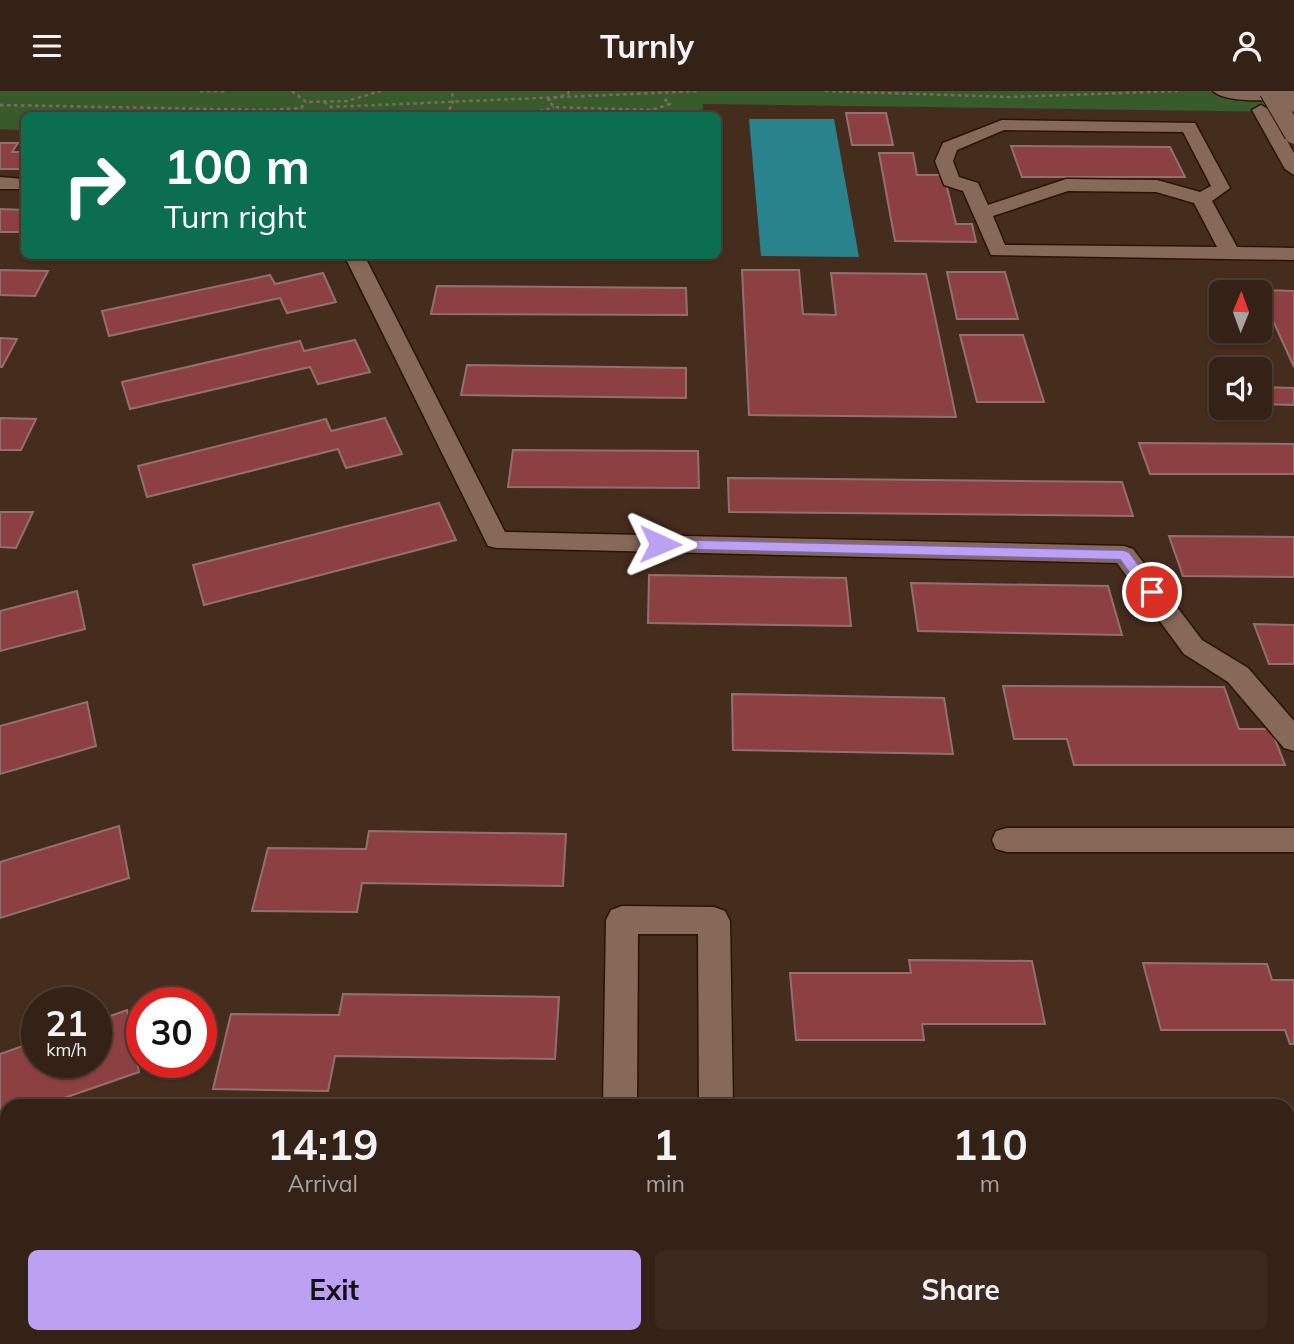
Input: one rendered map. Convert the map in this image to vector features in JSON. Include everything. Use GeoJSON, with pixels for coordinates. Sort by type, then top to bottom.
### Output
{"type":"FeatureCollection","features":[{"type":"Feature","properties":{"kind":"main road"},"geometry":{"type":"LineString","coordinates":[[1289,91],[1294,96]]}},
{"type":"Feature","properties":{"kind":"street"},"geometry":{"type":"LineString","coordinates":[[1222,91],[1294,96]]}},
{"type":"Feature","properties":{"kind":"street"},"geometry":{"type":"LineString","coordinates":[[1269,91],[1294,134]]}},
{"type":"Feature","properties":{"kind":"street"},"geometry":{"type":"LineString","coordinates":[[1261,110],[1294,169]]}},
{"type":"Feature","properties":{"kind":"street"},"geometry":{"type":"LineString","coordinates":[[982,213],[1066,185],[1157,186],[1202,199],[1221,188],[1189,127],[1002,125],[949,147],[944,161],[951,181],[971,187],[998,251],[1294,254]]}},
{"type":"Feature","properties":{"kind":"street"},"geometry":{"type":"LineString","coordinates":[[0,183],[21,184]]}},
{"type":"Feature","properties":{"kind":"street"},"geometry":{"type":"LineString","coordinates":[[1202,199],[1230,253]]}},
{"type":"Feature","properties":{"kind":"street"},"geometry":{"type":"LineString","coordinates":[[356,259],[497,540],[1124,555],[1193,647],[1238,675],[1294,740]]}},
{"type":"Feature","properties":{"kind":"street"},"geometry":{"type":"LineString","coordinates":[[1007,839],[1294,840]]}},
{"type":"Feature","properties":{"kind":"street"},"geometry":{"type":"LineString","coordinates":[[620,1099],[622,920],[714,921],[716,1099]]}},
{"type":"Feature","properties":{"kind":"path"},"geometry":{"type":"LineString","coordinates":[[200,91],[228,91]]}},
{"type":"Feature","properties":{"kind":"path"},"geometry":{"type":"LineString","coordinates":[[292,91],[306,103]]}},
{"type":"Feature","properties":{"kind":"path"},"geometry":{"type":"LineString","coordinates":[[0,105],[268,110],[301,108],[306,103],[347,101],[381,91]]}},
{"type":"Feature","properties":{"kind":"path"},"geometry":{"type":"LineString","coordinates":[[446,112],[453,104],[452,91]]}},
{"type":"Feature","properties":{"kind":"path"},"geometry":{"type":"LineString","coordinates":[[548,100],[568,94],[569,91]]}},
{"type":"Feature","properties":{"kind":"path"},"geometry":{"type":"LineString","coordinates":[[324,102],[331,107],[453,104],[661,96],[700,91]]}},
{"type":"Feature","properties":{"kind":"path"},"geometry":{"type":"LineString","coordinates":[[825,91],[1010,97],[1178,91]]}},
{"type":"Feature","properties":{"kind":"path"},"geometry":{"type":"LineString","coordinates":[[536,112],[554,107],[652,110],[670,104],[661,96]]}},
{"type":"Feature","properties":{"kind":"path"},"geometry":{"type":"LineString","coordinates":[[548,100],[554,107]]}},
{"type":"Feature","properties":{"kind":"green space"},"geometry":{"type":"Polygon","coordinates":[[[0,91],[1294,91],[1294,112],[703,104],[702,112],[21,112],[21,130],[0,129],[0,91]]]}},
{"type":"Feature","properties":{"kind":"water"},"geometry":{"type":"Polygon","coordinates":[[[749,119],[834,119],[859,257],[761,256],[749,119]]]}},
{"type":"Feature","properties":{"kind":"building"},"geometry":{"type":"Polygon","coordinates":[[[846,113],[886,113],[893,145],[852,145],[846,113]]]}},
{"type":"Feature","properties":{"kind":"building"},"geometry":{"type":"Polygon","coordinates":[[[0,143],[18,143],[12,152],[21,152],[21,169],[0,169],[0,143]]]}},
{"type":"Feature","properties":{"kind":"building"},"geometry":{"type":"Polygon","coordinates":[[[1011,146],[1170,147],[1185,177],[1022,177],[1011,146]]]}},
{"type":"Feature","properties":{"kind":"building"},"geometry":{"type":"Polygon","coordinates":[[[879,153],[913,153],[917,175],[944,175],[956,224],[972,224],[976,242],[895,241],[879,153]]]}},
{"type":"Feature","properties":{"kind":"building"},"geometry":{"type":"Polygon","coordinates":[[[0,209],[21,210],[21,232],[0,232],[0,209]]]}},
{"type":"Feature","properties":{"kind":"building"},"geometry":{"type":"Polygon","coordinates":[[[0,270],[48,271],[35,296],[0,295],[0,270]]]}},
{"type":"Feature","properties":{"kind":"building"},"geometry":{"type":"Polygon","coordinates":[[[742,270],[799,270],[803,314],[836,315],[831,273],[926,274],[956,417],[749,415],[742,270]]]}},
{"type":"Feature","properties":{"kind":"building"},"geometry":{"type":"Polygon","coordinates":[[[947,272],[1005,272],[1018,319],[957,319],[947,272]]]}},
{"type":"Feature","properties":{"kind":"building"},"geometry":{"type":"Polygon","coordinates":[[[323,273],[336,302],[287,313],[280,298],[109,336],[102,311],[270,275],[275,284],[323,273]]]}},
{"type":"Feature","properties":{"kind":"building"},"geometry":{"type":"Polygon","coordinates":[[[437,286],[686,288],[687,315],[431,314],[437,286]]]}},
{"type":"Feature","properties":{"kind":"building"},"geometry":{"type":"Polygon","coordinates":[[[1272,290],[1294,291],[1294,367],[1272,318],[1272,290]]]}},
{"type":"Feature","properties":{"kind":"building"},"geometry":{"type":"Polygon","coordinates":[[[960,335],[1023,335],[1044,402],[977,402],[960,335]]]}},
{"type":"Feature","properties":{"kind":"building"},"geometry":{"type":"Polygon","coordinates":[[[0,338],[17,339],[2,367],[0,367],[0,338]]]}},
{"type":"Feature","properties":{"kind":"building"},"geometry":{"type":"Polygon","coordinates":[[[355,340],[370,372],[318,384],[310,367],[130,409],[122,382],[300,341],[304,351],[355,340]]]}},
{"type":"Feature","properties":{"kind":"building"},"geometry":{"type":"Polygon","coordinates":[[[467,365],[686,368],[686,398],[461,395],[467,365]]]}},
{"type":"Feature","properties":{"kind":"building"},"geometry":{"type":"Polygon","coordinates":[[[1272,387],[1294,388],[1294,405],[1272,404],[1272,387]]]}},
{"type":"Feature","properties":{"kind":"building"},"geometry":{"type":"Polygon","coordinates":[[[0,418],[36,419],[21,450],[0,450],[0,418]]]}},
{"type":"Feature","properties":{"kind":"building"},"geometry":{"type":"Polygon","coordinates":[[[385,418],[402,454],[346,468],[338,449],[147,497],[138,466],[326,419],[331,431],[385,418]]]}},
{"type":"Feature","properties":{"kind":"building"},"geometry":{"type":"Polygon","coordinates":[[[1139,443],[1294,444],[1294,474],[1150,474],[1139,443]]]}},
{"type":"Feature","properties":{"kind":"building"},"geometry":{"type":"Polygon","coordinates":[[[513,450],[698,451],[699,488],[508,487],[513,450]]]}},
{"type":"Feature","properties":{"kind":"building"},"geometry":{"type":"Polygon","coordinates":[[[728,478],[1122,482],[1133,516],[729,512],[728,478]]]}},
{"type":"Feature","properties":{"kind":"building"},"geometry":{"type":"Polygon","coordinates":[[[439,503],[456,540],[204,605],[193,565],[439,503]]]}},
{"type":"Feature","properties":{"kind":"building"},"geometry":{"type":"Polygon","coordinates":[[[0,512],[33,512],[16,548],[0,547],[0,512]]]}},
{"type":"Feature","properties":{"kind":"building"},"geometry":{"type":"Polygon","coordinates":[[[1169,536],[1294,537],[1294,577],[1183,576],[1169,536]]]}},
{"type":"Feature","properties":{"kind":"building"},"geometry":{"type":"Polygon","coordinates":[[[649,575],[846,578],[851,626],[648,623],[649,575]]]}},
{"type":"Feature","properties":{"kind":"building"},"geometry":{"type":"Polygon","coordinates":[[[911,583],[1108,586],[1122,635],[918,631],[911,583]]]}},
{"type":"Feature","properties":{"kind":"building"},"geometry":{"type":"Polygon","coordinates":[[[77,591],[85,629],[0,651],[0,611],[77,591]]]}},
{"type":"Feature","properties":{"kind":"building"},"geometry":{"type":"Polygon","coordinates":[[[1254,624],[1294,625],[1294,664],[1269,664],[1254,624]]]}},
{"type":"Feature","properties":{"kind":"building"},"geometry":{"type":"Polygon","coordinates":[[[1003,686],[1224,687],[1239,729],[1271,729],[1285,765],[1074,765],[1067,739],[1014,739],[1003,686]]]}},
{"type":"Feature","properties":{"kind":"building"},"geometry":{"type":"Polygon","coordinates":[[[732,694],[944,698],[953,754],[733,750],[732,694]]]}},
{"type":"Feature","properties":{"kind":"building"},"geometry":{"type":"Polygon","coordinates":[[[87,702],[96,746],[0,774],[0,726],[87,702]]]}},
{"type":"Feature","properties":{"kind":"building"},"geometry":{"type":"Polygon","coordinates":[[[119,826],[129,878],[0,918],[0,862],[119,826]]]}},
{"type":"Feature","properties":{"kind":"building"},"geometry":{"type":"Polygon","coordinates":[[[369,831],[566,834],[563,886],[362,883],[357,912],[252,911],[268,848],[366,849],[369,831]]]}},
{"type":"Feature","properties":{"kind":"building"},"geometry":{"type":"Polygon","coordinates":[[[909,960],[1032,961],[1045,1024],[922,1024],[924,1040],[796,1040],[790,973],[911,973],[909,960]]]}},
{"type":"Feature","properties":{"kind":"building"},"geometry":{"type":"Polygon","coordinates":[[[1143,963],[1267,964],[1272,980],[1294,980],[1294,1044],[1290,1044],[1285,1030],[1161,1030],[1143,963]]]}},
{"type":"Feature","properties":{"kind":"building"},"geometry":{"type":"Polygon","coordinates":[[[343,994],[559,997],[555,1059],[335,1056],[328,1091],[213,1089],[231,1014],[339,1015],[343,994]]]}},
{"type":"Feature","properties":{"kind":"building"},"geometry":{"type":"Polygon","coordinates":[[[126,1010],[126,1077],[61,1099],[0,1099],[0,1054],[21,1047],[21,1078],[112,1078],[112,1015],[126,1010]]]}},
{"type":"Feature","properties":{"kind":"route"},"geometry":{"type":"LineString","coordinates":[[660,544],[1124,555],[1152,592]]}}]}
